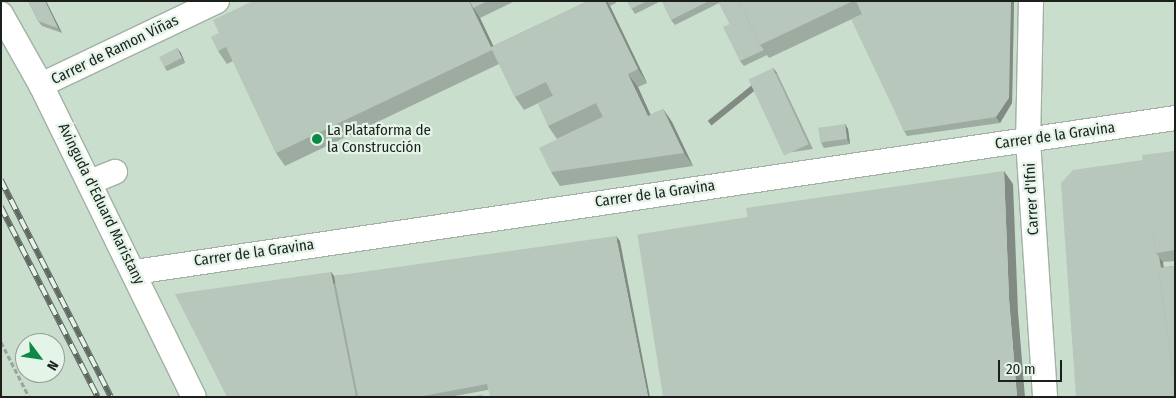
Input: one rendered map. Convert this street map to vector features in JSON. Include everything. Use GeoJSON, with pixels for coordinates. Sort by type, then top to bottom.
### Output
{"type":"FeatureCollection","features":[{"type":"Feature","properties":{"kind":"street","name":"Carrer de Ramon Viñas"},"geometry":{"type":"LineString","coordinates":[[41,85],[217,1]]}},
{"type":"Feature","properties":{"kind":"street","name":"Carrer d'Ifni"},"geometry":{"type":"LineString","coordinates":[[1031,1],[1028,140],[1045,397]]}},
{"type":"Feature","properties":{"kind":"street","name":"Avinguda d'Eduard Maristany"},"geometry":{"type":"LineString","coordinates":[[1,14],[41,85],[90,182],[194,397]]}},
{"type":"Feature","properties":{"kind":"street","name":"Carrer de la Gravina"},"geometry":{"type":"LineString","coordinates":[[135,272],[1175,118]]}},
{"type":"Feature","properties":{"kind":"street"},"geometry":{"type":"LineString","coordinates":[[90,182],[115,172]]}},
{"type":"Feature","properties":{"kind":"path"},"geometry":{"type":"LineString","coordinates":[[1,342],[29,397]]}},
{"type":"Feature","properties":{"kind":"shaded area"},"geometry":{"type":"Polygon","coordinates":[[[1,1],[1175,1],[1175,397],[1,397],[1,1]]]}},
{"type":"Feature","properties":{"kind":"building"},"geometry":{"type":"Polygon","coordinates":[[[28,1],[45,1],[58,28],[38,21],[28,1]]]}},
{"type":"Feature","properties":{"kind":"building"},"geometry":{"type":"Polygon","coordinates":[[[253,1],[469,1],[491,47],[588,1],[605,1],[638,69],[628,74],[648,116],[663,109],[684,153],[551,172],[539,148],[603,117],[596,103],[548,126],[538,104],[553,96],[546,82],[515,97],[492,50],[276,153],[226,47],[218,51],[211,37],[219,33],[213,20],[253,1]]]}},
{"type":"Feature","properties":{"kind":"building"},"geometry":{"type":"Polygon","coordinates":[[[470,1],[488,1],[473,8],[470,1]]]}},
{"type":"Feature","properties":{"kind":"building"},"geometry":{"type":"Polygon","coordinates":[[[627,1],[647,1],[631,9],[627,1]]]}},
{"type":"Feature","properties":{"kind":"building"},"geometry":{"type":"Polygon","coordinates":[[[662,1],[709,1],[671,20],[662,1]]]}},
{"type":"Feature","properties":{"kind":"building"},"geometry":{"type":"Polygon","coordinates":[[[718,1],[739,1],[764,50],[740,61],[723,27],[730,24],[718,1]]]}},
{"type":"Feature","properties":{"kind":"building"},"geometry":{"type":"Polygon","coordinates":[[[739,1],[853,1],[760,45],[739,1]]]}},
{"type":"Feature","properties":{"kind":"building"},"geometry":{"type":"Polygon","coordinates":[[[856,1],[1011,1],[1009,98],[996,117],[904,131],[851,19],[862,14],[856,1]]]}},
{"type":"Feature","properties":{"kind":"building"},"geometry":{"type":"Polygon","coordinates":[[[177,48],[182,58],[164,67],[159,57],[177,48]]]}},
{"type":"Feature","properties":{"kind":"building"},"geometry":{"type":"Polygon","coordinates":[[[773,68],[808,144],[784,156],[749,79],[773,68]]]}},
{"type":"Feature","properties":{"kind":"building"},"geometry":{"type":"Polygon","coordinates":[[[845,124],[847,139],[820,143],[818,128],[845,124]]]}},
{"type":"Feature","properties":{"kind":"building"},"geometry":{"type":"Polygon","coordinates":[[[1175,151],[1175,250],[1156,253],[1142,155],[1175,151]]]}},
{"type":"Feature","properties":{"kind":"building"},"geometry":{"type":"Polygon","coordinates":[[[1143,160],[1156,253],[1159,257],[1161,268],[1158,268],[1173,372],[1175,375],[1175,397],[1076,397],[1061,183],[1073,170],[1143,160]]]}},
{"type":"Feature","properties":{"kind":"building"},"geometry":{"type":"Polygon","coordinates":[[[1004,171],[1009,299],[1017,397],[775,397],[746,208],[1004,171]]]}},
{"type":"Feature","properties":{"kind":"building"},"geometry":{"type":"Polygon","coordinates":[[[748,217],[776,397],[663,397],[637,235],[748,217]]]}},
{"type":"Feature","properties":{"kind":"building"},"geometry":{"type":"Polygon","coordinates":[[[616,236],[648,397],[490,397],[487,384],[418,397],[358,397],[334,276],[616,236]]]}},
{"type":"Feature","properties":{"kind":"building"},"geometry":{"type":"Polygon","coordinates":[[[1175,266],[1175,372],[1173,372],[1158,268],[1175,266]]]}},
{"type":"Feature","properties":{"kind":"building"},"geometry":{"type":"Polygon","coordinates":[[[331,272],[356,397],[227,397],[175,294],[331,272]]]}},
{"type":"Feature","properties":{"kind":"building"},"geometry":{"type":"Polygon","coordinates":[[[483,394],[483,397],[470,397],[483,394]]]}},
{"type":"Feature","properties":{"kind":"railway"},"geometry":{"type":"LineString","coordinates":[[1,180],[111,397]]}},
{"type":"Feature","properties":{"kind":"railway"},"geometry":{"type":"LineString","coordinates":[[1,207],[98,397]]}},
{"type":"Feature","properties":{"kind":"place","name":"La Plataforma de la Construcción"},"geometry":{"type":"Point","coordinates":[317,139]}}]}
